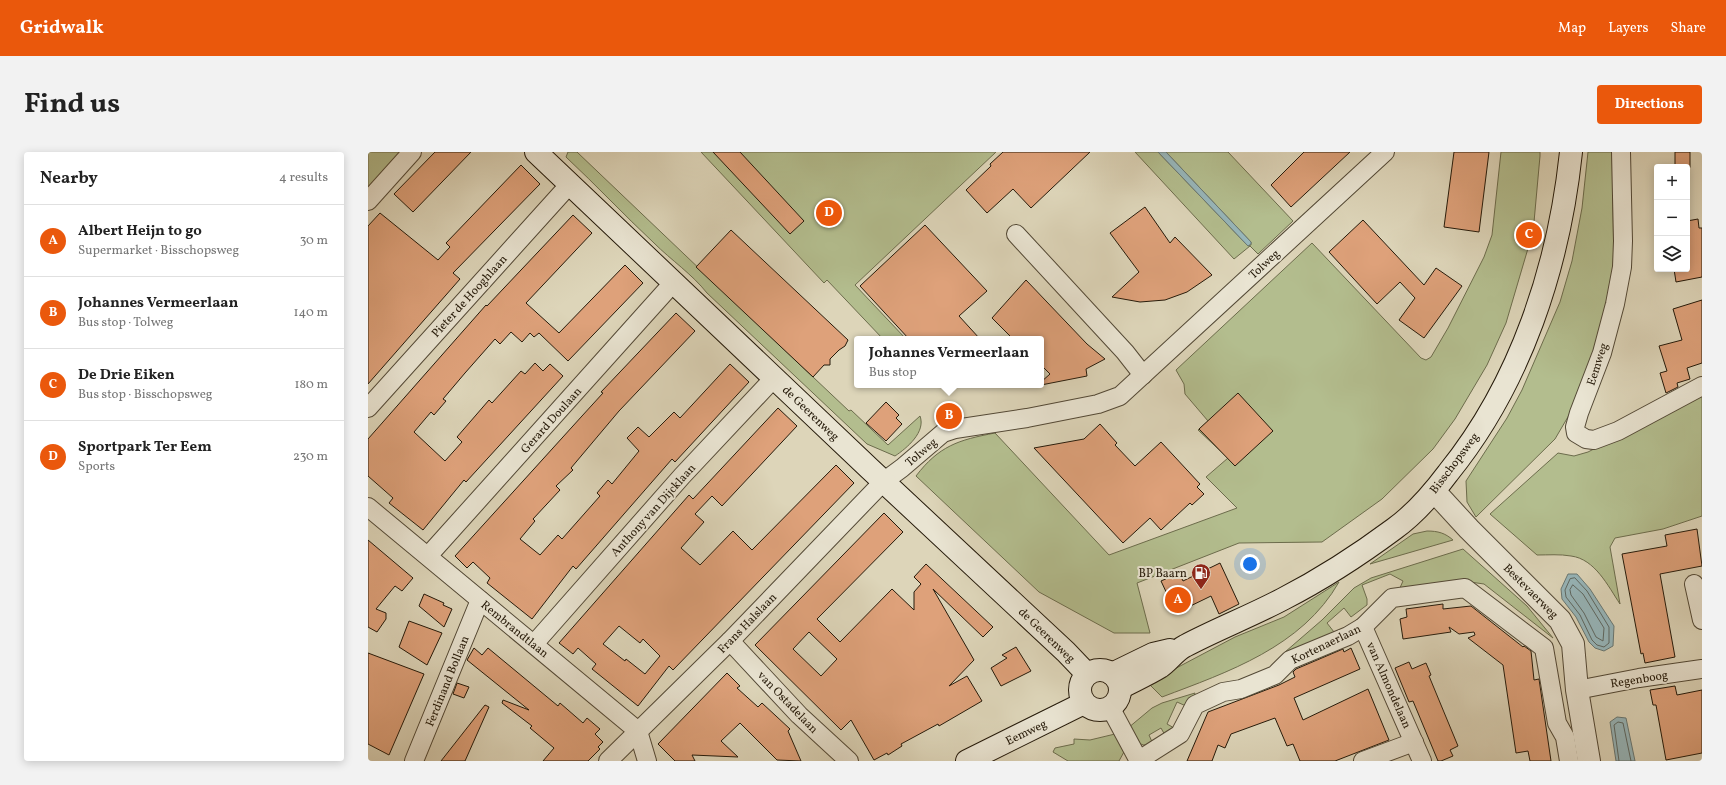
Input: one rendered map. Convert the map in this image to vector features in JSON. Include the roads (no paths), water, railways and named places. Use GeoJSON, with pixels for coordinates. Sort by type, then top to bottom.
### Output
{"type":"FeatureCollection","features":[{"type":"Feature","properties":{"kind":"main road","name":"de Geerenweg"},"geometry":{"type":"LineString","coordinates":[[536,152],[883,482],[1066,652],[1087,674]]}},
{"type":"Feature","properties":{"kind":"main road","name":"Bisschopsweg"},"geometry":{"type":"LineString","coordinates":[[1116,681],[1160,667],[1179,648],[1282,600],[1331,572],[1396,528],[1434,491],[1468,449],[1492,410],[1519,356],[1540,300],[1558,235],[1571,152]]}},
{"type":"Feature","properties":{"kind":"main road","name":"Bestevaerweg"},"geometry":{"type":"LineString","coordinates":[[1434,491],[1469,529],[1560,620],[1573,644],[1577,690],[1589,761]]}},
{"type":"Feature","properties":{"kind":"main road"},"geometry":{"type":"LineString","coordinates":[[1099,670],[1116,681],[1119,695],[1110,707],[1099,710],[1088,706],[1084,703],[1080,696],[1079,688],[1082,680],[1087,674],[1099,670]]}},
{"type":"Feature","properties":{"kind":"main road","name":"Eemweg"},"geometry":{"type":"LineString","coordinates":[[967,761],[1084,703]]}},
{"type":"Feature","properties":{"kind":"street"},"geometry":{"type":"LineString","coordinates":[[368,201],[412,152]]}},
{"type":"Feature","properties":{"kind":"street","name":"Tolweg"},"geometry":{"type":"LineString","coordinates":[[883,482],[943,433],[955,429],[1028,418],[1098,404],[1120,396],[1385,152]]}},
{"type":"Feature","properties":{"kind":"street","name":"Eemweg"},"geometry":{"type":"LineString","coordinates":[[1621,152],[1623,241],[1622,267],[1615,304],[1604,346],[1579,413],[1575,427],[1576,433],[1586,439],[1594,440],[1618,431],[1702,386]]}},
{"type":"Feature","properties":{"kind":"street","name":"Pieter de Hooghlaan"},"geometry":{"type":"LineString","coordinates":[[368,408],[570,184]]}},
{"type":"Feature","properties":{"kind":"street"},"geometry":{"type":"LineString","coordinates":[[1016,234],[1125,352],[1143,375]]}},
{"type":"Feature","properties":{"kind":"street","name":"Gerard Doulaan"},"geometry":{"type":"LineString","coordinates":[[428,556],[673,283]]}},
{"type":"Feature","properties":{"kind":"street","name":"Anthony van Dijcklaan"},"geometry":{"type":"LineString","coordinates":[[534,644],[682,476],[774,378]]}},
{"type":"Feature","properties":{"kind":"street","name":"Frans Halslaan"},"geometry":{"type":"LineString","coordinates":[[608,761],[730,641],[883,482]]}},
{"type":"Feature","properties":{"kind":"street","name":"Rembrandtlaan"},"geometry":{"type":"LineString","coordinates":[[368,507],[638,731]]}},
{"type":"Feature","properties":{"kind":"street"},"geometry":{"type":"LineString","coordinates":[[1694,584],[1702,620]]}},
{"type":"Feature","properties":{"kind":"street","name":"Kortenaerlaan"},"geometry":{"type":"LineString","coordinates":[[1139,761],[1180,734],[1195,705],[1223,692],[1241,689],[1275,675],[1290,660],[1348,636],[1363,627],[1392,598],[1465,588],[1544,648],[1557,723],[1565,737],[1570,761]]}},
{"type":"Feature","properties":{"kind":"street","name":"Ferdinand Bollaan"},"geometry":{"type":"LineString","coordinates":[[414,761],[480,600]]}},
{"type":"Feature","properties":{"kind":"street","name":"van Almondelaan"},"geometry":{"type":"LineString","coordinates":[[1363,627],[1422,761]]}},
{"type":"Feature","properties":{"kind":"street","name":"van Ostadelaan"},"geometry":{"type":"LineString","coordinates":[[730,641],[798,715],[849,761]]}},
{"type":"Feature","properties":{"kind":"street","name":"Regenboog"},"geometry":{"type":"LineString","coordinates":[[1577,690],[1639,678],[1702,669]]}},
{"type":"Feature","properties":{"kind":"street"},"geometry":{"type":"LineString","coordinates":[[1110,707],[1139,761]]}},
{"type":"Feature","properties":{"kind":"street"},"geometry":{"type":"LineString","coordinates":[[638,731],[646,761]]}},
{"type":"Feature","properties":{"kind":"street","name":"van Almondelaan"},"geometry":{"type":"LineString","coordinates":[[1363,761],[1414,742]]}},
{"type":"Feature","properties":{"kind":"water"},"geometry":{"type":"Polygon","coordinates":[[[1158,152],[1166,152],[1251,242],[1251,244],[1248,246],[1158,152]]]}},
{"type":"Feature","properties":{"kind":"water"},"geometry":{"type":"Polygon","coordinates":[[[1568,574],[1577,574],[1590,589],[1614,626],[1613,646],[1604,651],[1595,648],[1589,642],[1576,617],[1562,599],[1561,589],[1568,574]]]}},
{"type":"Feature","properties":{"kind":"water"},"geometry":{"type":"Polygon","coordinates":[[[1617,717],[1626,718],[1635,761],[1616,761],[1610,722],[1617,717]]]}},
{"type":"Feature","properties":{"kind":"place","name":"Sportpark Ter Eem"},"geometry":{"type":"Point","coordinates":[829,213]}},
{"type":"Feature","properties":{"kind":"place","name":"De Drie Eiken"},"geometry":{"type":"Point","coordinates":[1529,235]}},
{"type":"Feature","properties":{"kind":"place","name":"Johannes Vermeerlaan"},"geometry":{"type":"Point","coordinates":[949,416]}},
{"type":"Feature","properties":{"kind":"place","name":"BP Baarn"},"geometry":{"type":"Point","coordinates":[1201,590]}},
{"type":"Feature","properties":{"kind":"place","name":"Albert Heijn to go"},"geometry":{"type":"Point","coordinates":[1178,600]}}]}
